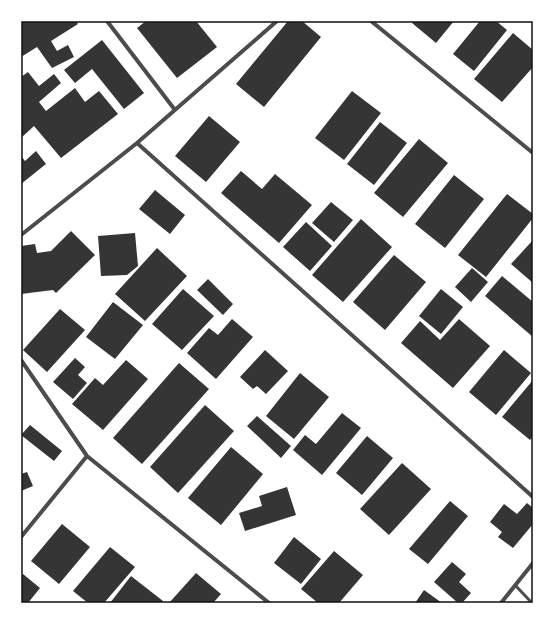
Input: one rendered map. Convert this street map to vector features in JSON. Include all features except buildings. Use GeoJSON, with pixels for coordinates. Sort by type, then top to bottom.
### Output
{"type":"FeatureCollection","features":[{"type":"Feature","properties":{"kind":"street"},"geometry":{"type":"LineString","coordinates":[[107,21],[175,110]]}},
{"type":"Feature","properties":{"kind":"street"},"geometry":{"type":"LineString","coordinates":[[21,235],[136,143],[276,21]]}},
{"type":"Feature","properties":{"kind":"street"},"geometry":{"type":"LineString","coordinates":[[371,21],[533,153]]}},
{"type":"Feature","properties":{"kind":"street"},"geometry":{"type":"LineString","coordinates":[[136,143],[533,497]]}},
{"type":"Feature","properties":{"kind":"street"},"geometry":{"type":"LineString","coordinates":[[21,360],[87,456],[268,603]]}},
{"type":"Feature","properties":{"kind":"street"},"geometry":{"type":"LineString","coordinates":[[21,537],[87,456]]}},
{"type":"Feature","properties":{"kind":"street"},"geometry":{"type":"LineString","coordinates":[[501,603],[533,563]]}},
{"type":"Feature","properties":{"kind":"lane"},"geometry":{"type":"LineString","coordinates":[[515,585],[532,603]]}}]}
